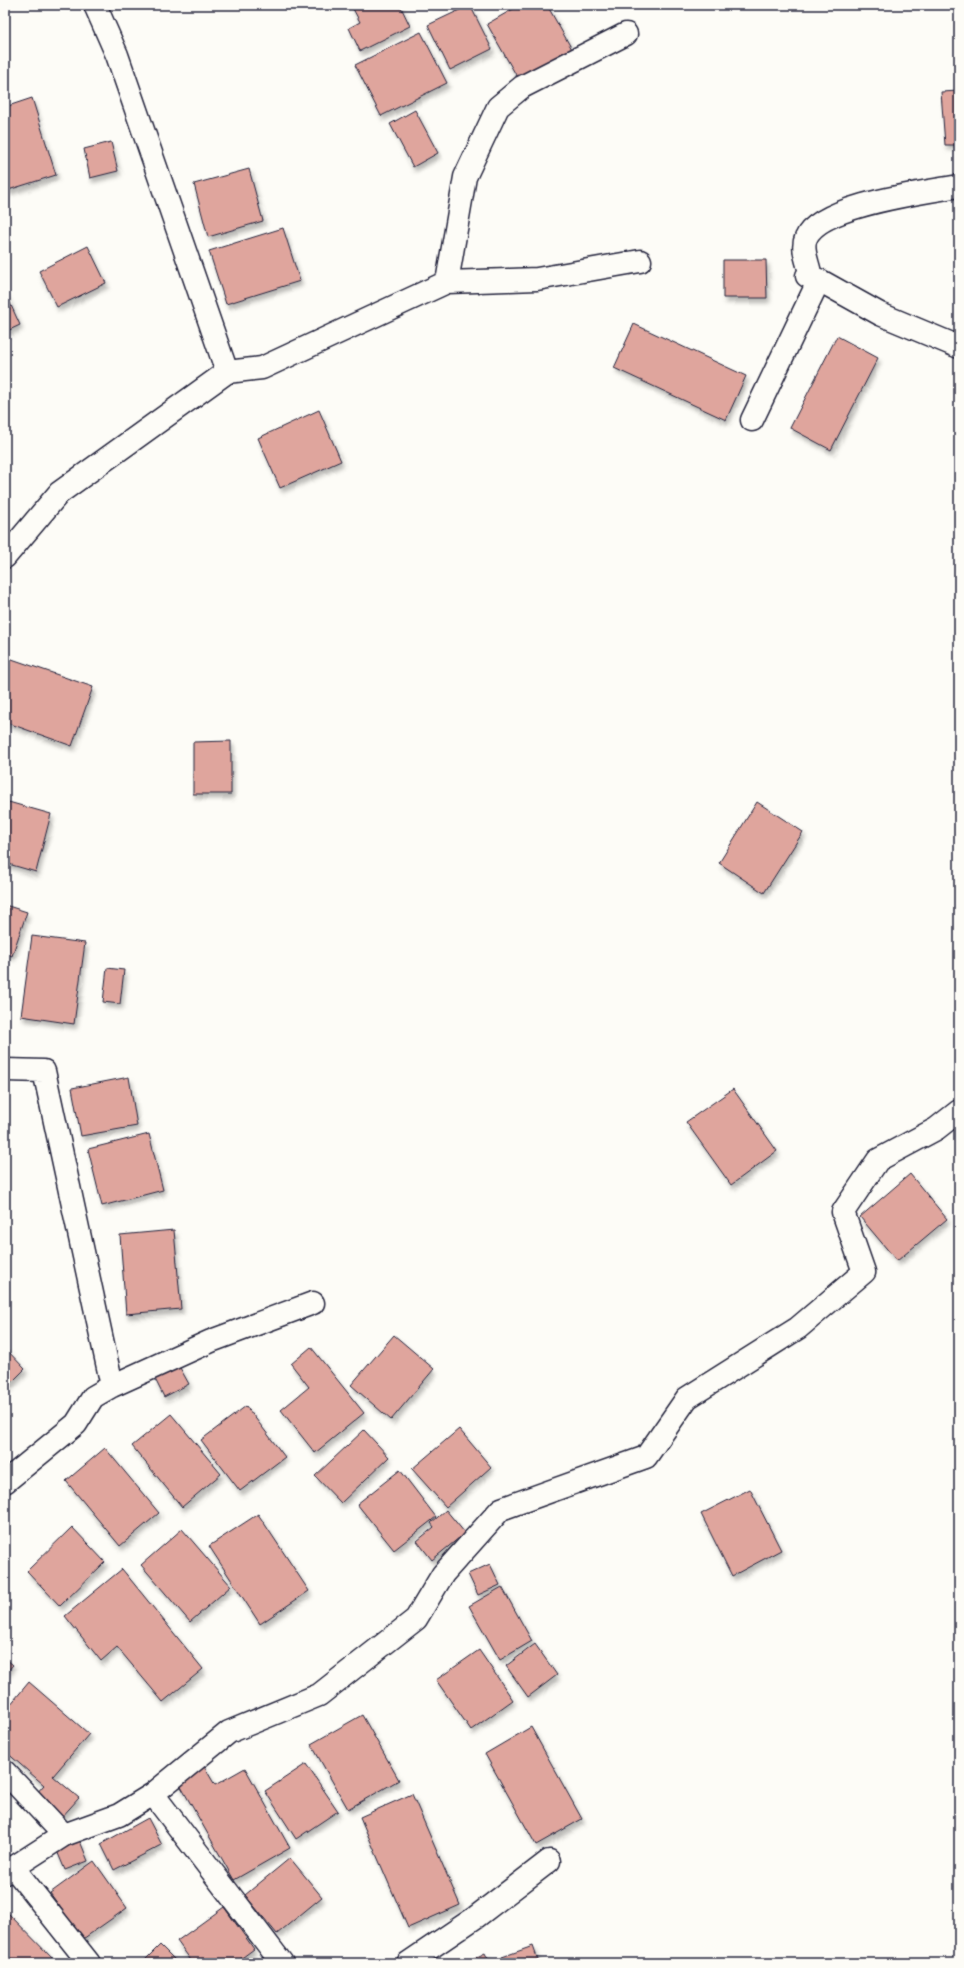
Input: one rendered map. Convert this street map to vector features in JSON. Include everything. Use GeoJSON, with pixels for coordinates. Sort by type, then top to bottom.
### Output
{"type":"FeatureCollection","features":[{"type":"Feature","properties":{"kind":"street"},"geometry":{"type":"LineString","coordinates":[[95,5],[117,55],[227,372]]}},
{"type":"Feature","properties":{"kind":"street"},"geometry":{"type":"LineString","coordinates":[[447,282],[465,177],[498,107],[522,87],[626,34]]}},
{"type":"Feature","properties":{"kind":"street"},"geometry":{"type":"LineString","coordinates":[[959,186],[858,205],[839,212],[818,225],[806,236],[804,244],[804,253],[810,274],[807,276],[819,280],[880,314],[959,347]]}},
{"type":"Feature","properties":{"kind":"street"},"geometry":{"type":"LineString","coordinates":[[5,557],[59,493],[227,372],[262,368],[447,282],[537,279],[640,261]]}},
{"type":"Feature","properties":{"kind":"street"},"geometry":{"type":"LineString","coordinates":[[752,420],[819,280]]}},
{"type":"Feature","properties":{"kind":"street"},"geometry":{"type":"LineString","coordinates":[[5,1070],[44,1071],[112,1386]]}},
{"type":"Feature","properties":{"kind":"street"},"geometry":{"type":"LineString","coordinates":[[89,1963],[9,1870],[64,1835],[119,1815],[153,1794],[229,1732],[319,1695],[416,1619],[443,1574],[500,1510],[646,1457],[687,1398],[798,1328],[864,1272],[843,1212],[878,1160],[936,1128],[959,1111]]}},
{"type":"Feature","properties":{"kind":"street"},"geometry":{"type":"LineString","coordinates":[[5,1482],[76,1424],[93,1397],[112,1386],[211,1341],[313,1303]]}},
{"type":"Feature","properties":{"kind":"street"},"geometry":{"type":"LineString","coordinates":[[5,1772],[64,1835]]}},
{"type":"Feature","properties":{"kind":"street"},"geometry":{"type":"LineString","coordinates":[[153,1794],[282,1963]]}},
{"type":"Feature","properties":{"kind":"street"},"geometry":{"type":"LineString","coordinates":[[408,1963],[476,1917],[549,1861]]}},
{"type":"Feature","properties":{"kind":"building"},"geometry":{"type":"Polygon","coordinates":[[[351,5],[400,5],[410,26],[360,51],[349,28],[360,22],[351,5]]]}},
{"type":"Feature","properties":{"kind":"building"},"geometry":{"type":"Polygon","coordinates":[[[470,5],[492,49],[450,70],[428,25],[470,5]]]}},
{"type":"Feature","properties":{"kind":"building"},"geometry":{"type":"Polygon","coordinates":[[[520,5],[547,5],[573,51],[520,82],[487,24],[520,5]]]}},
{"type":"Feature","properties":{"kind":"building"},"geometry":{"type":"Polygon","coordinates":[[[421,32],[447,83],[381,116],[355,65],[421,32]]]}},
{"type":"Feature","properties":{"kind":"building"},"geometry":{"type":"Polygon","coordinates":[[[959,91],[959,145],[945,145],[941,92],[959,91]]]}},
{"type":"Feature","properties":{"kind":"building"},"geometry":{"type":"Polygon","coordinates":[[[32,98],[56,175],[5,191],[5,107],[32,98]]]}},
{"type":"Feature","properties":{"kind":"building"},"geometry":{"type":"Polygon","coordinates":[[[415,110],[438,153],[413,167],[390,124],[415,110]]]}},
{"type":"Feature","properties":{"kind":"building"},"geometry":{"type":"Polygon","coordinates":[[[111,142],[118,171],[90,178],[84,149],[111,142]]]}},
{"type":"Feature","properties":{"kind":"building"},"geometry":{"type":"Polygon","coordinates":[[[249,169],[263,221],[208,237],[194,184],[249,169]]]}},
{"type":"Feature","properties":{"kind":"building"},"geometry":{"type":"Polygon","coordinates":[[[283,228],[300,281],[226,304],[209,251],[283,228]]]}},
{"type":"Feature","properties":{"kind":"building"},"geometry":{"type":"Polygon","coordinates":[[[88,246],[106,283],[57,307],[39,271],[88,246]]]}},
{"type":"Feature","properties":{"kind":"building"},"geometry":{"type":"Polygon","coordinates":[[[723,260],[766,260],[767,298],[723,298],[723,260]]]}},
{"type":"Feature","properties":{"kind":"building"},"geometry":{"type":"Polygon","coordinates":[[[5,292],[20,325],[5,332],[5,292]]]}},
{"type":"Feature","properties":{"kind":"building"},"geometry":{"type":"Polygon","coordinates":[[[634,324],[746,376],[726,420],[614,368],[634,324]]]}},
{"type":"Feature","properties":{"kind":"building"},"geometry":{"type":"Polygon","coordinates":[[[837,336],[878,358],[831,450],[790,428],[837,336]]]}},
{"type":"Feature","properties":{"kind":"building"},"geometry":{"type":"Polygon","coordinates":[[[319,410],[341,461],[280,488],[258,438],[319,410]]]}},
{"type":"Feature","properties":{"kind":"building"},"geometry":{"type":"Polygon","coordinates":[[[6,657],[93,687],[72,746],[5,722],[6,657]]]}},
{"type":"Feature","properties":{"kind":"building"},"geometry":{"type":"Polygon","coordinates":[[[231,741],[231,794],[193,794],[193,742],[231,741]]]}},
{"type":"Feature","properties":{"kind":"building"},"geometry":{"type":"Polygon","coordinates":[[[5,801],[51,814],[36,872],[5,863],[5,801]]]}},
{"type":"Feature","properties":{"kind":"building"},"geometry":{"type":"Polygon","coordinates":[[[757,802],[803,832],[764,893],[719,863],[757,802]]]}},
{"type":"Feature","properties":{"kind":"building"},"geometry":{"type":"Polygon","coordinates":[[[5,905],[27,912],[12,956],[5,953],[5,905]]]}},
{"type":"Feature","properties":{"kind":"building"},"geometry":{"type":"Polygon","coordinates":[[[32,936],[85,943],[74,1024],[21,1016],[32,936]]]}},
{"type":"Feature","properties":{"kind":"building"},"geometry":{"type":"Polygon","coordinates":[[[107,968],[124,970],[120,1004],[103,1002],[107,968]]]}},
{"type":"Feature","properties":{"kind":"building"},"geometry":{"type":"Polygon","coordinates":[[[129,1077],[137,1126],[81,1136],[72,1088],[129,1077]]]}},
{"type":"Feature","properties":{"kind":"building"},"geometry":{"type":"Polygon","coordinates":[[[733,1089],[777,1151],[731,1185],[686,1122],[733,1089]]]}},
{"type":"Feature","properties":{"kind":"building"},"geometry":{"type":"Polygon","coordinates":[[[149,1134],[163,1190],[102,1206],[88,1149],[149,1134]]]}},
{"type":"Feature","properties":{"kind":"building"},"geometry":{"type":"Polygon","coordinates":[[[910,1174],[947,1219],[897,1261],[860,1217],[910,1174]]]}},
{"type":"Feature","properties":{"kind":"building"},"geometry":{"type":"Polygon","coordinates":[[[174,1230],[181,1309],[126,1314],[120,1235],[174,1230]]]}},
{"type":"Feature","properties":{"kind":"building"},"geometry":{"type":"Polygon","coordinates":[[[394,1335],[434,1369],[391,1420],[351,1385],[394,1335]]]}},
{"type":"Feature","properties":{"kind":"building"},"geometry":{"type":"Polygon","coordinates":[[[311,1347],[364,1413],[315,1453],[281,1410],[309,1387],[291,1364],[311,1347]]]}},
{"type":"Feature","properties":{"kind":"building"},"geometry":{"type":"Polygon","coordinates":[[[5,1348],[25,1369],[5,1389],[5,1348]]]}},
{"type":"Feature","properties":{"kind":"building"},"geometry":{"type":"Polygon","coordinates":[[[179,1366],[189,1384],[164,1397],[155,1379],[179,1366]]]}},
{"type":"Feature","properties":{"kind":"building"},"geometry":{"type":"Polygon","coordinates":[[[246,1406],[285,1457],[240,1491],[201,1440],[246,1406]]]}},
{"type":"Feature","properties":{"kind":"building"},"geometry":{"type":"Polygon","coordinates":[[[171,1414],[221,1474],[182,1507],[132,1446],[171,1414]]]}},
{"type":"Feature","properties":{"kind":"building"},"geometry":{"type":"Polygon","coordinates":[[[459,1429],[491,1467],[446,1507],[412,1469],[459,1429]]]}},
{"type":"Feature","properties":{"kind":"building"},"geometry":{"type":"Polygon","coordinates":[[[364,1430],[389,1457],[341,1503],[315,1476],[364,1430]]]}},
{"type":"Feature","properties":{"kind":"building"},"geometry":{"type":"Polygon","coordinates":[[[105,1448],[159,1513],[120,1546],[66,1481],[105,1448]]]}},
{"type":"Feature","properties":{"kind":"building"},"geometry":{"type":"Polygon","coordinates":[[[400,1470],[436,1517],[394,1550],[357,1504],[400,1470]]]}},
{"type":"Feature","properties":{"kind":"building"},"geometry":{"type":"Polygon","coordinates":[[[750,1489],[781,1550],[732,1576],[701,1514],[750,1489]]]}},
{"type":"Feature","properties":{"kind":"building"},"geometry":{"type":"Polygon","coordinates":[[[446,1510],[465,1533],[432,1560],[417,1541],[434,1527],[431,1523],[446,1510]]]}},
{"type":"Feature","properties":{"kind":"building"},"geometry":{"type":"Polygon","coordinates":[[[258,1514],[309,1591],[260,1624],[209,1546],[258,1514]]]}},
{"type":"Feature","properties":{"kind":"building"},"geometry":{"type":"Polygon","coordinates":[[[72,1527],[105,1562],[60,1606],[27,1571],[72,1527]]]}},
{"type":"Feature","properties":{"kind":"building"},"geometry":{"type":"Polygon","coordinates":[[[182,1529],[231,1586],[190,1622],[141,1565],[182,1529]]]}},
{"type":"Feature","properties":{"kind":"building"},"geometry":{"type":"Polygon","coordinates":[[[490,1564],[500,1585],[478,1595],[468,1574],[490,1564]]]}},
{"type":"Feature","properties":{"kind":"building"},"geometry":{"type":"Polygon","coordinates":[[[122,1569],[203,1669],[163,1702],[117,1647],[101,1661],[65,1616],[122,1569]]]}},
{"type":"Feature","properties":{"kind":"building"},"geometry":{"type":"Polygon","coordinates":[[[502,1587],[532,1641],[500,1660],[469,1606],[502,1587]]]}},
{"type":"Feature","properties":{"kind":"building"},"geometry":{"type":"Polygon","coordinates":[[[535,1644],[557,1675],[528,1697],[506,1666],[535,1644]]]}},
{"type":"Feature","properties":{"kind":"building"},"geometry":{"type":"Polygon","coordinates":[[[479,1650],[513,1700],[471,1730],[436,1680],[479,1650]]]}},
{"type":"Feature","properties":{"kind":"building"},"geometry":{"type":"Polygon","coordinates":[[[5,1658],[13,1665],[5,1674],[5,1658]]]}},
{"type":"Feature","properties":{"kind":"building"},"geometry":{"type":"Polygon","coordinates":[[[29,1682],[89,1734],[53,1776],[79,1798],[60,1819],[34,1796],[44,1785],[5,1751],[5,1711],[29,1682]]]}},
{"type":"Feature","properties":{"kind":"building"},"geometry":{"type":"Polygon","coordinates":[[[362,1715],[399,1780],[348,1809],[311,1744],[362,1715]]]}},
{"type":"Feature","properties":{"kind":"building"},"geometry":{"type":"Polygon","coordinates":[[[531,1727],[582,1819],[536,1845],[485,1754],[531,1727]]]}},
{"type":"Feature","properties":{"kind":"building"},"geometry":{"type":"Polygon","coordinates":[[[202,1763],[215,1785],[245,1768],[290,1848],[234,1880],[176,1778],[202,1763]]]}},
{"type":"Feature","properties":{"kind":"building"},"geometry":{"type":"Polygon","coordinates":[[[306,1764],[338,1811],[296,1839],[265,1791],[306,1764]]]}},
{"type":"Feature","properties":{"kind":"building"},"geometry":{"type":"Polygon","coordinates":[[[412,1794],[460,1905],[408,1928],[360,1817],[412,1794]]]}},
{"type":"Feature","properties":{"kind":"building"},"geometry":{"type":"Polygon","coordinates":[[[148,1818],[162,1845],[114,1870],[101,1844],[148,1818]]]}},
{"type":"Feature","properties":{"kind":"building"},"geometry":{"type":"Polygon","coordinates":[[[80,1841],[88,1861],[65,1870],[57,1851],[80,1841]]]}},
{"type":"Feature","properties":{"kind":"building"},"geometry":{"type":"Polygon","coordinates":[[[290,1858],[322,1897],[277,1934],[245,1895],[290,1858]]]}},
{"type":"Feature","properties":{"kind":"building"},"geometry":{"type":"Polygon","coordinates":[[[94,1861],[127,1908],[83,1939],[50,1893],[94,1861]]]}},
{"type":"Feature","properties":{"kind":"building"},"geometry":{"type":"Polygon","coordinates":[[[224,1907],[254,1949],[235,1963],[193,1963],[177,1941],[224,1907]]]}},
{"type":"Feature","properties":{"kind":"building"},"geometry":{"type":"Polygon","coordinates":[[[5,1910],[57,1963],[5,1963],[5,1910]]]}},
{"type":"Feature","properties":{"kind":"building"},"geometry":{"type":"Polygon","coordinates":[[[160,1945],[178,1963],[142,1963],[160,1945]]]}},
{"type":"Feature","properties":{"kind":"building"},"geometry":{"type":"Polygon","coordinates":[[[533,1946],[539,1963],[504,1963],[502,1957],[533,1946]]]}},
{"type":"Feature","properties":{"kind":"building"},"geometry":{"type":"Polygon","coordinates":[[[485,1953],[490,1963],[465,1963],[485,1953]]]}}]}
